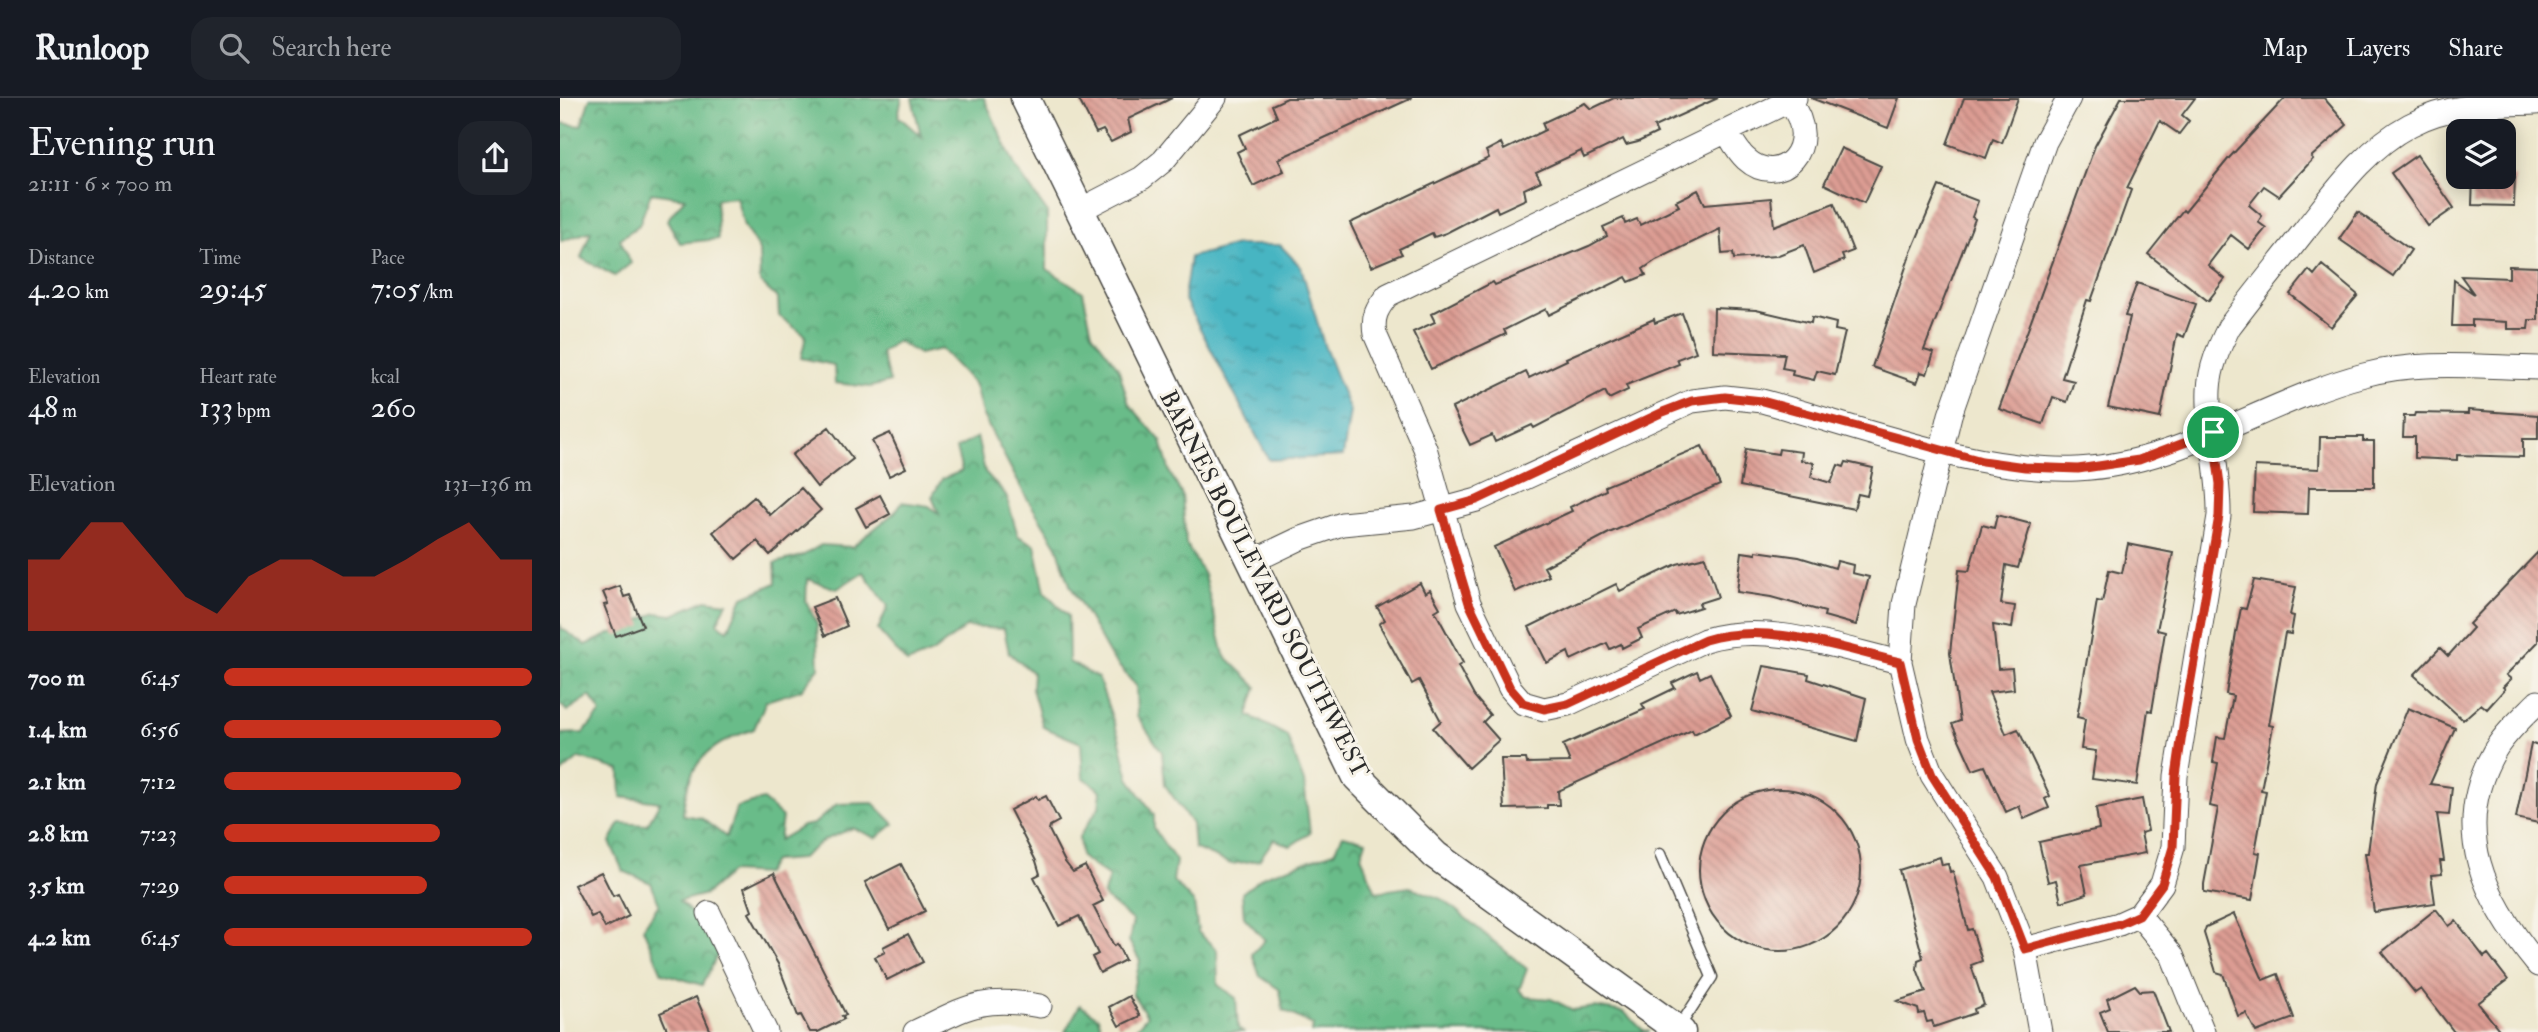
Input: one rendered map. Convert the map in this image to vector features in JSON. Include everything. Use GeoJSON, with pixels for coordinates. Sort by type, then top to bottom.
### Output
{"type":"FeatureCollection","features":[{"type":"Feature","properties":{"kind":"street","name":"BARNES BOULEVARD SOUTHWEST"},"geometry":{"type":"LineString","coordinates":[[1025,98],[1357,777],[1435,855],[1538,932],[1679,1031]]}},
{"type":"Feature","properties":{"kind":"street"},"geometry":{"type":"LineString","coordinates":[[1080,210],[1142,178],[1163,161],[1215,98]]}},
{"type":"Feature","properties":{"kind":"street"},"geometry":{"type":"LineString","coordinates":[[2040,1032],[2025,949],[1997,877],[1932,775],[1918,739],[1900,662],[1904,604],[1950,415],[2045,142],[2069,98]]}},
{"type":"Feature","properties":{"kind":"street"},"geometry":{"type":"LineString","coordinates":[[1727,132],[1739,152],[1757,167],[1783,166],[1800,151],[1804,138],[1802,120],[1793,100],[1388,295],[1378,307],[1373,321],[1375,334],[1425,448],[1469,603],[1510,688],[1523,703],[1544,709],[1568,704],[1705,640],[1728,633],[1768,633],[1900,662]]}},
{"type":"Feature","properties":{"kind":"street"},"geometry":{"type":"LineString","coordinates":[[2025,949],[2119,924],[2139,915],[2162,884],[2173,847],[2176,776],[2219,516],[2220,484],[2209,389],[2216,352],[2229,327],[2349,174],[2377,147],[2411,125],[2438,114],[2486,104],[2536,103]]}},
{"type":"Feature","properties":{"kind":"street"},"geometry":{"type":"LineString","coordinates":[[1251,562],[1300,539],[1342,524],[1414,517],[1477,500],[1663,412],[1692,401],[1725,397],[1762,401],[1982,461],[2025,467],[2078,469],[2139,460],[2362,375],[2411,366],[2538,368]]}},
{"type":"Feature","properties":{"kind":"street"},"geometry":{"type":"LineString","coordinates":[[2538,702],[2496,748],[2486,768],[2477,791],[2474,835],[2480,869],[2492,902],[2538,965]]}},
{"type":"Feature","properties":{"kind":"street"},"geometry":{"type":"LineString","coordinates":[[709,913],[766,1032]]}},
{"type":"Feature","properties":{"kind":"street"},"geometry":{"type":"LineString","coordinates":[[2139,915],[2172,955],[2203,1032]]}},
{"type":"Feature","properties":{"kind":"street"},"geometry":{"type":"LineString","coordinates":[[915,1032],[967,1007],[989,1001],[1006,999],[1040,1006]]}},
{"type":"Feature","properties":{"kind":"lane"},"geometry":{"type":"LineString","coordinates":[[1660,854],[1712,977],[1679,1031]]}},
{"type":"Feature","properties":{"kind":"green space"},"geometry":{"type":"Polygon","coordinates":[[[590,98],[902,98],[898,116],[921,136],[912,98],[984,98],[1016,168],[1047,212],[1047,269],[1083,292],[1092,333],[1118,367],[1129,404],[1161,441],[1170,473],[1182,495],[1186,544],[1204,575],[1224,655],[1257,687],[1248,715],[1287,736],[1304,782],[1310,833],[1290,846],[1274,839],[1259,860],[1231,864],[1194,848],[1192,824],[1165,785],[1162,752],[1137,716],[1136,686],[1111,657],[1070,585],[1057,546],[1025,495],[982,414],[975,385],[941,349],[919,354],[897,341],[881,353],[890,382],[870,387],[835,383],[834,365],[801,358],[806,336],[779,316],[778,299],[760,282],[759,250],[744,226],[736,197],[716,199],[718,239],[680,243],[667,220],[685,198],[651,193],[639,225],[620,239],[631,263],[615,276],[581,258],[591,231],[561,241],[560,123],[581,126],[590,98]]]}},
{"type":"Feature","properties":{"kind":"green space"},"geometry":{"type":"Polygon","coordinates":[[[977,437],[985,472],[1006,495],[1018,536],[1035,545],[1045,592],[1068,616],[1069,662],[1098,678],[1119,737],[1129,778],[1154,815],[1154,829],[1176,861],[1173,881],[1194,903],[1198,932],[1217,950],[1218,985],[1236,998],[1238,1028],[1243,1032],[1133,1032],[1147,1016],[1132,993],[1140,961],[1129,941],[1133,921],[1103,896],[1109,877],[1081,857],[1079,837],[1099,807],[1101,791],[1083,777],[1081,743],[1043,727],[1032,689],[1033,673],[1009,653],[1004,629],[966,627],[932,653],[907,663],[878,630],[888,606],[863,572],[837,589],[807,579],[806,601],[817,624],[819,668],[801,690],[766,701],[754,729],[724,742],[702,758],[689,782],[683,815],[701,818],[726,837],[737,807],[763,800],[782,817],[779,840],[803,826],[814,824],[837,804],[873,803],[894,824],[876,838],[853,828],[824,840],[800,859],[773,861],[765,874],[731,872],[706,894],[679,901],[701,922],[719,952],[702,985],[662,973],[643,928],[659,904],[651,883],[623,871],[610,842],[620,823],[647,825],[660,802],[621,797],[620,770],[579,758],[560,774],[560,734],[583,733],[601,713],[590,696],[567,711],[560,704],[560,624],[561,628],[586,645],[656,613],[673,615],[706,600],[727,603],[717,623],[728,630],[743,597],[776,583],[775,563],[802,556],[821,545],[852,547],[895,512],[902,502],[929,506],[939,514],[932,497],[942,479],[962,471],[956,449],[977,437]]]}},
{"type":"Feature","properties":{"kind":"green space"},"geometry":{"type":"Polygon","coordinates":[[[1343,835],[1366,841],[1361,856],[1376,892],[1410,887],[1444,900],[1527,969],[1519,990],[1526,997],[1551,999],[1573,1010],[1595,1007],[1624,1012],[1643,1030],[1650,1032],[1312,1032],[1313,1025],[1283,1010],[1280,990],[1260,976],[1252,954],[1265,940],[1244,917],[1242,893],[1264,876],[1334,852],[1343,835]]]}},
{"type":"Feature","properties":{"kind":"green space"},"geometry":{"type":"Polygon","coordinates":[[[1080,1005],[1098,1017],[1102,1032],[1065,1032],[1080,1005]]]}},
{"type":"Feature","properties":{"kind":"water"},"geometry":{"type":"Polygon","coordinates":[[[1236,245],[1280,245],[1301,267],[1324,345],[1350,411],[1343,456],[1269,460],[1184,298],[1190,257],[1236,245]]]}},
{"type":"Feature","properties":{"kind":"building"},"geometry":{"type":"Polygon","coordinates":[[[1078,98],[1172,98],[1128,119],[1131,132],[1111,142],[1103,130],[1096,133],[1078,98]]]}},
{"type":"Feature","properties":{"kind":"building"},"geometry":{"type":"Polygon","coordinates":[[[1287,98],[1412,98],[1278,159],[1284,171],[1253,186],[1237,152],[1245,148],[1239,135],[1277,117],[1272,105],[1287,98]]]}},
{"type":"Feature","properties":{"kind":"building"},"geometry":{"type":"Polygon","coordinates":[[[1614,98],[1718,98],[1654,127],[1657,133],[1638,142],[1626,145],[1623,139],[1584,158],[1581,151],[1536,172],[1541,181],[1524,189],[1526,199],[1498,212],[1496,207],[1446,233],[1434,237],[1432,233],[1399,249],[1402,254],[1371,267],[1350,223],[1489,158],[1486,151],[1501,143],[1504,150],[1545,130],[1542,123],[1585,103],[1591,109],[1614,98]]]}},
{"type":"Feature","properties":{"kind":"building"},"geometry":{"type":"Polygon","coordinates":[[[1811,98],[1899,98],[1888,128],[1811,98]]]}},
{"type":"Feature","properties":{"kind":"building"},"geometry":{"type":"Polygon","coordinates":[[[1964,98],[2018,98],[2002,143],[1993,139],[1986,158],[1947,144],[1964,98]]]}},
{"type":"Feature","properties":{"kind":"building"},"geometry":{"type":"Polygon","coordinates":[[[2121,98],[2195,98],[2182,115],[2189,121],[2179,134],[2160,121],[2127,188],[2131,190],[2091,301],[2087,300],[2062,378],[2074,381],[2067,402],[2053,397],[2043,424],[1999,409],[2095,146],[2121,98]]]}},
{"type":"Feature","properties":{"kind":"building"},"geometry":{"type":"Polygon","coordinates":[[[2285,98],[2324,98],[2347,125],[2311,157],[2313,159],[2279,196],[2264,186],[2249,205],[2262,216],[2258,222],[2266,228],[2249,249],[2231,235],[2208,265],[2225,279],[2208,301],[2148,254],[2183,210],[2185,212],[2229,158],[2285,98]]]}},
{"type":"Feature","properties":{"kind":"building"},"geometry":{"type":"Polygon","coordinates":[[[1841,148],[1881,166],[1864,203],[1824,184],[1841,148]]]}},
{"type":"Feature","properties":{"kind":"building"},"geometry":{"type":"Polygon","coordinates":[[[2417,155],[2454,208],[2428,226],[2391,173],[2417,155]]]}},
{"type":"Feature","properties":{"kind":"building"},"geometry":{"type":"Polygon","coordinates":[[[1939,186],[1978,201],[1972,217],[1975,219],[1924,350],[1934,353],[1927,374],[1921,372],[1917,383],[1872,367],[1911,252],[1939,186]]]}},
{"type":"Feature","properties":{"kind":"building"},"geometry":{"type":"Polygon","coordinates":[[[2473,189],[2515,189],[2514,206],[2472,205],[2473,189]]]}},
{"type":"Feature","properties":{"kind":"building"},"geometry":{"type":"Polygon","coordinates":[[[1698,190],[1705,204],[1771,198],[1774,226],[1834,203],[1853,251],[1842,255],[1844,260],[1814,273],[1804,245],[1776,256],[1734,259],[1733,253],[1722,254],[1720,229],[1656,260],[1643,269],[1646,275],[1629,282],[1626,277],[1549,315],[1546,309],[1504,330],[1506,334],[1431,369],[1413,332],[1435,322],[1431,314],[1493,282],[1495,285],[1589,246],[1607,236],[1603,227],[1623,218],[1625,224],[1637,219],[1640,225],[1679,206],[1676,201],[1698,190]]]}},
{"type":"Feature","properties":{"kind":"building"},"geometry":{"type":"Polygon","coordinates":[[[2358,212],[2411,250],[2393,276],[2339,239],[2358,212]]]}},
{"type":"Feature","properties":{"kind":"building"},"geometry":{"type":"Polygon","coordinates":[[[2322,265],[2358,295],[2331,327],[2290,294],[2309,270],[2314,275],[2322,265]]]}},
{"type":"Feature","properties":{"kind":"building"},"geometry":{"type":"Polygon","coordinates":[[[2509,266],[2538,267],[2538,320],[2529,320],[2528,329],[2507,329],[2507,322],[2472,320],[2472,326],[2452,326],[2454,280],[2474,294],[2461,276],[2509,278],[2509,266]]]}},
{"type":"Feature","properties":{"kind":"building"},"geometry":{"type":"Polygon","coordinates":[[[2137,283],[2196,304],[2184,337],[2177,334],[2160,418],[2108,407],[2130,317],[2125,316],[2137,283]]]}},
{"type":"Feature","properties":{"kind":"building"},"geometry":{"type":"Polygon","coordinates":[[[1714,308],[1756,310],[1811,323],[1812,317],[1836,323],[1835,330],[1845,332],[1835,375],[1817,371],[1814,380],[1792,375],[1793,370],[1782,368],[1785,354],[1713,351],[1714,308]]]}},
{"type":"Feature","properties":{"kind":"building"},"geometry":{"type":"Polygon","coordinates":[[[1682,313],[1696,352],[1677,359],[1679,364],[1626,385],[1628,390],[1609,399],[1605,391],[1534,428],[1532,425],[1495,442],[1492,435],[1470,445],[1452,408],[1526,372],[1529,378],[1567,360],[1566,358],[1654,319],[1655,323],[1682,313]]]}},
{"type":"Feature","properties":{"kind":"building"},"geometry":{"type":"Polygon","coordinates":[[[2468,410],[2538,415],[2538,439],[2523,439],[2523,457],[2457,455],[2457,460],[2415,458],[2415,437],[2403,437],[2404,416],[2414,416],[2415,413],[2468,414],[2468,410]]]}},
{"type":"Feature","properties":{"kind":"building"},"geometry":{"type":"Polygon","coordinates":[[[829,427],[853,459],[817,487],[792,455],[829,427]]]}},
{"type":"Feature","properties":{"kind":"building"},"geometry":{"type":"Polygon","coordinates":[[[890,433],[906,468],[889,476],[872,441],[890,433]]]}},
{"type":"Feature","properties":{"kind":"building"},"geometry":{"type":"Polygon","coordinates":[[[2320,437],[2363,437],[2363,441],[2374,441],[2374,487],[2309,487],[2308,514],[2253,512],[2255,466],[2319,469],[2320,437]]]}},
{"type":"Feature","properties":{"kind":"building"},"geometry":{"type":"Polygon","coordinates":[[[1702,446],[1720,485],[1609,533],[1544,567],[1549,576],[1515,592],[1494,547],[1572,511],[1570,507],[1606,490],[1605,486],[1702,446]]]}},
{"type":"Feature","properties":{"kind":"building"},"geometry":{"type":"Polygon","coordinates":[[[1746,449],[1778,454],[1779,449],[1802,452],[1801,460],[1814,463],[1811,477],[1831,483],[1838,465],[1844,467],[1846,462],[1873,468],[1867,496],[1858,494],[1854,509],[1740,486],[1746,449]]]}},
{"type":"Feature","properties":{"kind":"building"},"geometry":{"type":"Polygon","coordinates":[[[801,488],[821,510],[770,555],[757,541],[736,559],[713,532],[754,497],[770,515],[801,488]]]}},
{"type":"Feature","properties":{"kind":"building"},"geometry":{"type":"Polygon","coordinates":[[[880,495],[890,514],[866,527],[856,508],[880,495]]]}},
{"type":"Feature","properties":{"kind":"building"},"geometry":{"type":"Polygon","coordinates":[[[1997,515],[2031,524],[2018,568],[2006,565],[2001,604],[2015,606],[2012,628],[1993,625],[1998,669],[2012,668],[2014,689],[1989,692],[2006,734],[2018,729],[2050,796],[2045,799],[2049,808],[2024,819],[2019,806],[2006,812],[1985,766],[1973,770],[1952,724],[1960,721],[1950,653],[1959,570],[1969,571],[1982,525],[1994,528],[1997,515]]]}},
{"type":"Feature","properties":{"kind":"building"},"geometry":{"type":"Polygon","coordinates":[[[2128,544],[2173,553],[2157,630],[2165,632],[2152,711],[2148,710],[2137,785],[2092,779],[2096,751],[2081,749],[2085,719],[2077,717],[2097,601],[2102,602],[2109,570],[2122,573],[2128,544]]]}},
{"type":"Feature","properties":{"kind":"building"},"geometry":{"type":"Polygon","coordinates":[[[1756,551],[1799,557],[1835,568],[1837,561],[1853,565],[1852,573],[1869,577],[1856,625],[1824,616],[1825,612],[1771,597],[1737,592],[1742,552],[1756,554],[1756,551]]]}},
{"type":"Feature","properties":{"kind":"building"},"geometry":{"type":"Polygon","coordinates":[[[2538,552],[2538,642],[2506,675],[2511,679],[2487,709],[2481,704],[2463,720],[2414,675],[2440,648],[2448,656],[2473,628],[2469,624],[2538,552]]]}},
{"type":"Feature","properties":{"kind":"building"},"geometry":{"type":"Polygon","coordinates":[[[1705,557],[1718,597],[1699,603],[1701,607],[1676,615],[1675,612],[1638,629],[1642,638],[1622,648],[1621,644],[1610,649],[1607,643],[1571,660],[1568,652],[1547,663],[1529,627],[1616,584],[1620,591],[1677,564],[1705,557]]]}},
{"type":"Feature","properties":{"kind":"building"},"geometry":{"type":"Polygon","coordinates":[[[2254,580],[2296,587],[2290,615],[2294,616],[2291,634],[2285,633],[2269,725],[2273,726],[2261,790],[2266,791],[2255,852],[2260,853],[2252,900],[2204,892],[2204,884],[2218,808],[2210,806],[2218,763],[2213,762],[2217,737],[2225,738],[2233,696],[2226,694],[2236,633],[2241,608],[2246,609],[2254,580]]]}},
{"type":"Feature","properties":{"kind":"building"},"geometry":{"type":"Polygon","coordinates":[[[1420,583],[1425,593],[1430,590],[1440,608],[1435,611],[1463,663],[1458,666],[1474,696],[1490,715],[1483,722],[1499,740],[1468,768],[1433,728],[1441,721],[1419,680],[1412,684],[1379,624],[1385,620],[1377,607],[1420,583]]]}},
{"type":"Feature","properties":{"kind":"building"},"geometry":{"type":"Polygon","coordinates":[[[620,586],[624,597],[630,595],[643,626],[616,636],[604,605],[608,604],[603,592],[620,586]]]}},
{"type":"Feature","properties":{"kind":"building"},"geometry":{"type":"Polygon","coordinates":[[[835,598],[847,626],[825,636],[812,607],[835,598]]]}},
{"type":"Feature","properties":{"kind":"building"},"geometry":{"type":"Polygon","coordinates":[[[1764,666],[1809,674],[1808,679],[1866,698],[1857,741],[1752,711],[1764,666]]]}},
{"type":"Feature","properties":{"kind":"building"},"geometry":{"type":"Polygon","coordinates":[[[1697,671],[1700,678],[1710,673],[1731,716],[1694,734],[1692,730],[1558,791],[1559,805],[1547,805],[1547,808],[1504,809],[1501,759],[1526,759],[1527,763],[1570,762],[1563,745],[1645,709],[1642,704],[1675,688],[1672,683],[1697,671]]]}},
{"type":"Feature","properties":{"kind":"building"},"geometry":{"type":"Polygon","coordinates":[[[2408,708],[2455,728],[2430,784],[2452,787],[2449,815],[2437,814],[2444,861],[2440,861],[2442,874],[2431,875],[2435,903],[2374,912],[2365,853],[2368,853],[2377,783],[2408,708]]]}},
{"type":"Feature","properties":{"kind":"building"},"geometry":{"type":"Polygon","coordinates":[[[2531,744],[2538,745],[2538,823],[2516,818],[2531,744]]]}},
{"type":"Feature","properties":{"kind":"building"},"geometry":{"type":"Polygon","coordinates":[[[1780,789],[1811,795],[1825,802],[1837,813],[1848,825],[1855,839],[1861,870],[1855,901],[1848,915],[1837,927],[1825,938],[1811,945],[1780,951],[1749,945],[1735,938],[1723,927],[1712,915],[1705,901],[1699,870],[1705,839],[1712,825],[1723,813],[1735,802],[1749,795],[1780,789]]]}},
{"type":"Feature","properties":{"kind":"building"},"geometry":{"type":"Polygon","coordinates":[[[1036,796],[1038,800],[1046,796],[1059,821],[1050,826],[1049,830],[1065,862],[1073,872],[1085,866],[1103,901],[1093,906],[1114,946],[1117,944],[1125,960],[1100,973],[1092,957],[1098,954],[1079,916],[1059,926],[1034,877],[1040,874],[1036,861],[1010,810],[1036,796]]]}},
{"type":"Feature","properties":{"kind":"building"},"geometry":{"type":"Polygon","coordinates":[[[2142,799],[2148,831],[2141,833],[2145,853],[2081,865],[2087,894],[2061,902],[2056,880],[2048,882],[2039,842],[2099,829],[2096,808],[2142,799]]]}},
{"type":"Feature","properties":{"kind":"building"},"geometry":{"type":"Polygon","coordinates":[[[1940,857],[1942,865],[1948,864],[1950,872],[1953,871],[1968,930],[1972,929],[1982,961],[1971,965],[1984,1005],[1974,1009],[1975,1013],[1934,1027],[1932,1021],[1927,1022],[1924,1013],[1919,1014],[1918,1009],[1897,1001],[1926,992],[1917,969],[1918,960],[1923,958],[1899,870],[1940,857]]]}},
{"type":"Feature","properties":{"kind":"building"},"geometry":{"type":"Polygon","coordinates":[[[901,864],[925,911],[889,929],[865,882],[901,864]]]}},
{"type":"Feature","properties":{"kind":"building"},"geometry":{"type":"Polygon","coordinates":[[[601,872],[613,896],[618,894],[629,916],[605,928],[598,914],[591,917],[574,885],[601,872]]]}},
{"type":"Feature","properties":{"kind":"building"},"geometry":{"type":"Polygon","coordinates":[[[774,873],[846,1015],[842,1016],[844,1019],[818,1032],[810,1032],[801,1015],[798,1016],[778,964],[749,913],[752,911],[744,888],[774,873]]]}},
{"type":"Feature","properties":{"kind":"building"},"geometry":{"type":"Polygon","coordinates":[[[2436,909],[2449,926],[2456,921],[2484,957],[2488,954],[2508,980],[2478,1003],[2501,1032],[2454,1032],[2421,989],[2415,993],[2382,952],[2436,909]]]}},
{"type":"Feature","properties":{"kind":"building"},"geometry":{"type":"Polygon","coordinates":[[[2234,914],[2263,980],[2278,974],[2294,1018],[2256,1032],[2246,1013],[2238,1016],[2223,974],[2216,972],[2204,933],[2206,927],[2234,914]]]}},
{"type":"Feature","properties":{"kind":"building"},"geometry":{"type":"Polygon","coordinates":[[[908,934],[923,962],[887,980],[875,957],[885,952],[883,947],[908,934]]]}},
{"type":"Feature","properties":{"kind":"building"},"geometry":{"type":"Polygon","coordinates":[[[2135,985],[2140,991],[2153,990],[2169,1032],[2108,1032],[2100,1012],[2110,1008],[2107,999],[2135,985]]]}},
{"type":"Feature","properties":{"kind":"building"},"geometry":{"type":"Polygon","coordinates":[[[1129,996],[1140,1016],[1119,1026],[1109,1007],[1129,996]]]}},
{"type":"Feature","properties":{"kind":"building"},"geometry":{"type":"Polygon","coordinates":[[[696,997],[711,1032],[668,1032],[660,1013],[696,997]]]}},
{"type":"Feature","properties":{"kind":"route"},"geometry":{"type":"LineString","coordinates":[[1725,397],[1762,401],[1982,461],[2025,467],[2078,469],[2139,460],[2213,432],[2220,484],[2219,516],[2176,776],[2173,847],[2162,884],[2139,915],[2119,924],[2025,949],[1997,877],[1974,836],[1947,802],[1932,775],[1918,739],[1900,662],[1768,633],[1728,633],[1705,640],[1568,704],[1544,709],[1523,703],[1510,688],[1469,603],[1441,510],[1477,500],[1663,412],[1692,401],[1725,397]]}}]}
